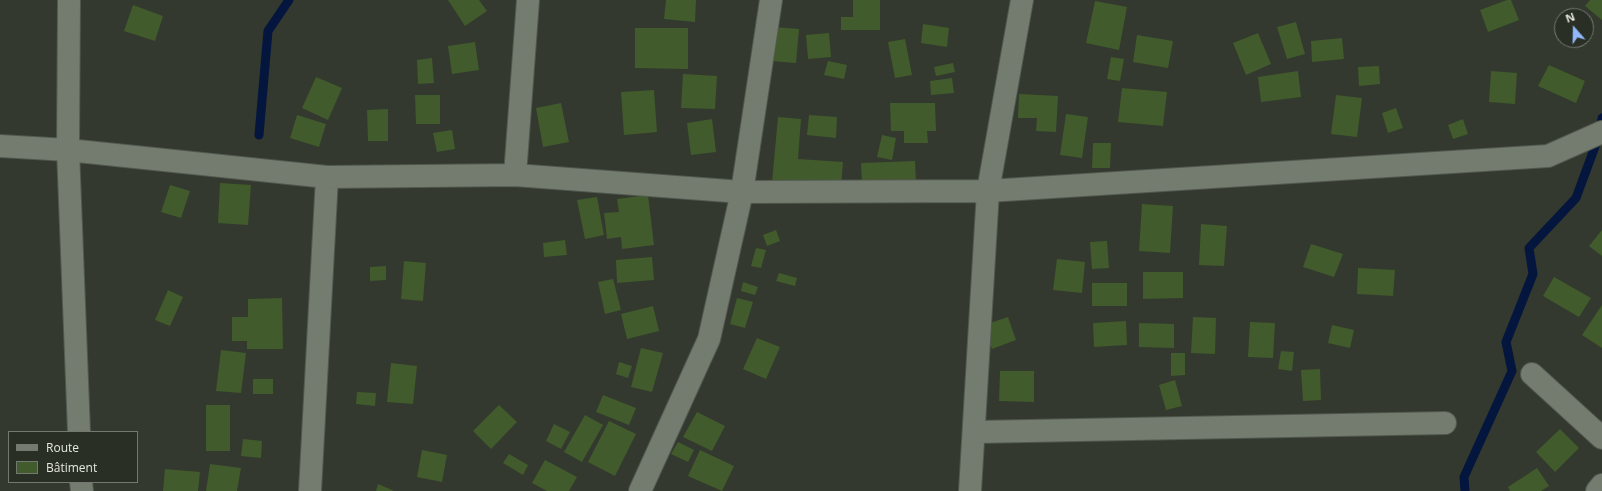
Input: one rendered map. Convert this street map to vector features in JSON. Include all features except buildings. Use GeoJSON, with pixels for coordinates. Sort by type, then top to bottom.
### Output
{"type":"FeatureCollection","features":[{"type":"Feature","properties":{"kind":"street"},"geometry":{"type":"LineString","coordinates":[[69,0],[68,150],[79,431]]}},
{"type":"Feature","properties":{"kind":"street"},"geometry":{"type":"LineString","coordinates":[[515,175],[528,0]]}},
{"type":"Feature","properties":{"kind":"street"},"geometry":{"type":"LineString","coordinates":[[640,491],[709,339],[742,192],[770,0]]}},
{"type":"Feature","properties":{"kind":"street"},"geometry":{"type":"LineString","coordinates":[[970,491],[975,432],[988,191],[1022,0]]}},
{"type":"Feature","properties":{"kind":"street"},"geometry":{"type":"LineString","coordinates":[[0,146],[68,150],[327,177],[515,175],[742,192],[988,191],[1548,156],[1602,132]]}},
{"type":"Feature","properties":{"kind":"street"},"geometry":{"type":"LineString","coordinates":[[310,491],[327,177]]}},
{"type":"Feature","properties":{"kind":"street"},"geometry":{"type":"LineString","coordinates":[[1532,374],[1602,438]]}},
{"type":"Feature","properties":{"kind":"street"},"geometry":{"type":"LineString","coordinates":[[975,432],[1445,423]]}},
{"type":"Feature","properties":{"kind":"street"},"geometry":{"type":"LineString","coordinates":[[1597,491],[1602,485]]}},
{"type":"Feature","properties":{"kind":"waterway"},"geometry":{"type":"LineString","coordinates":[[259,135],[268,31],[289,0]]}},
{"type":"Feature","properties":{"kind":"waterway"},"geometry":{"type":"LineString","coordinates":[[1465,491],[1464,477],[1512,371],[1506,342],[1533,274],[1529,248],[1576,198],[1600,133],[1602,118]]}}]}
